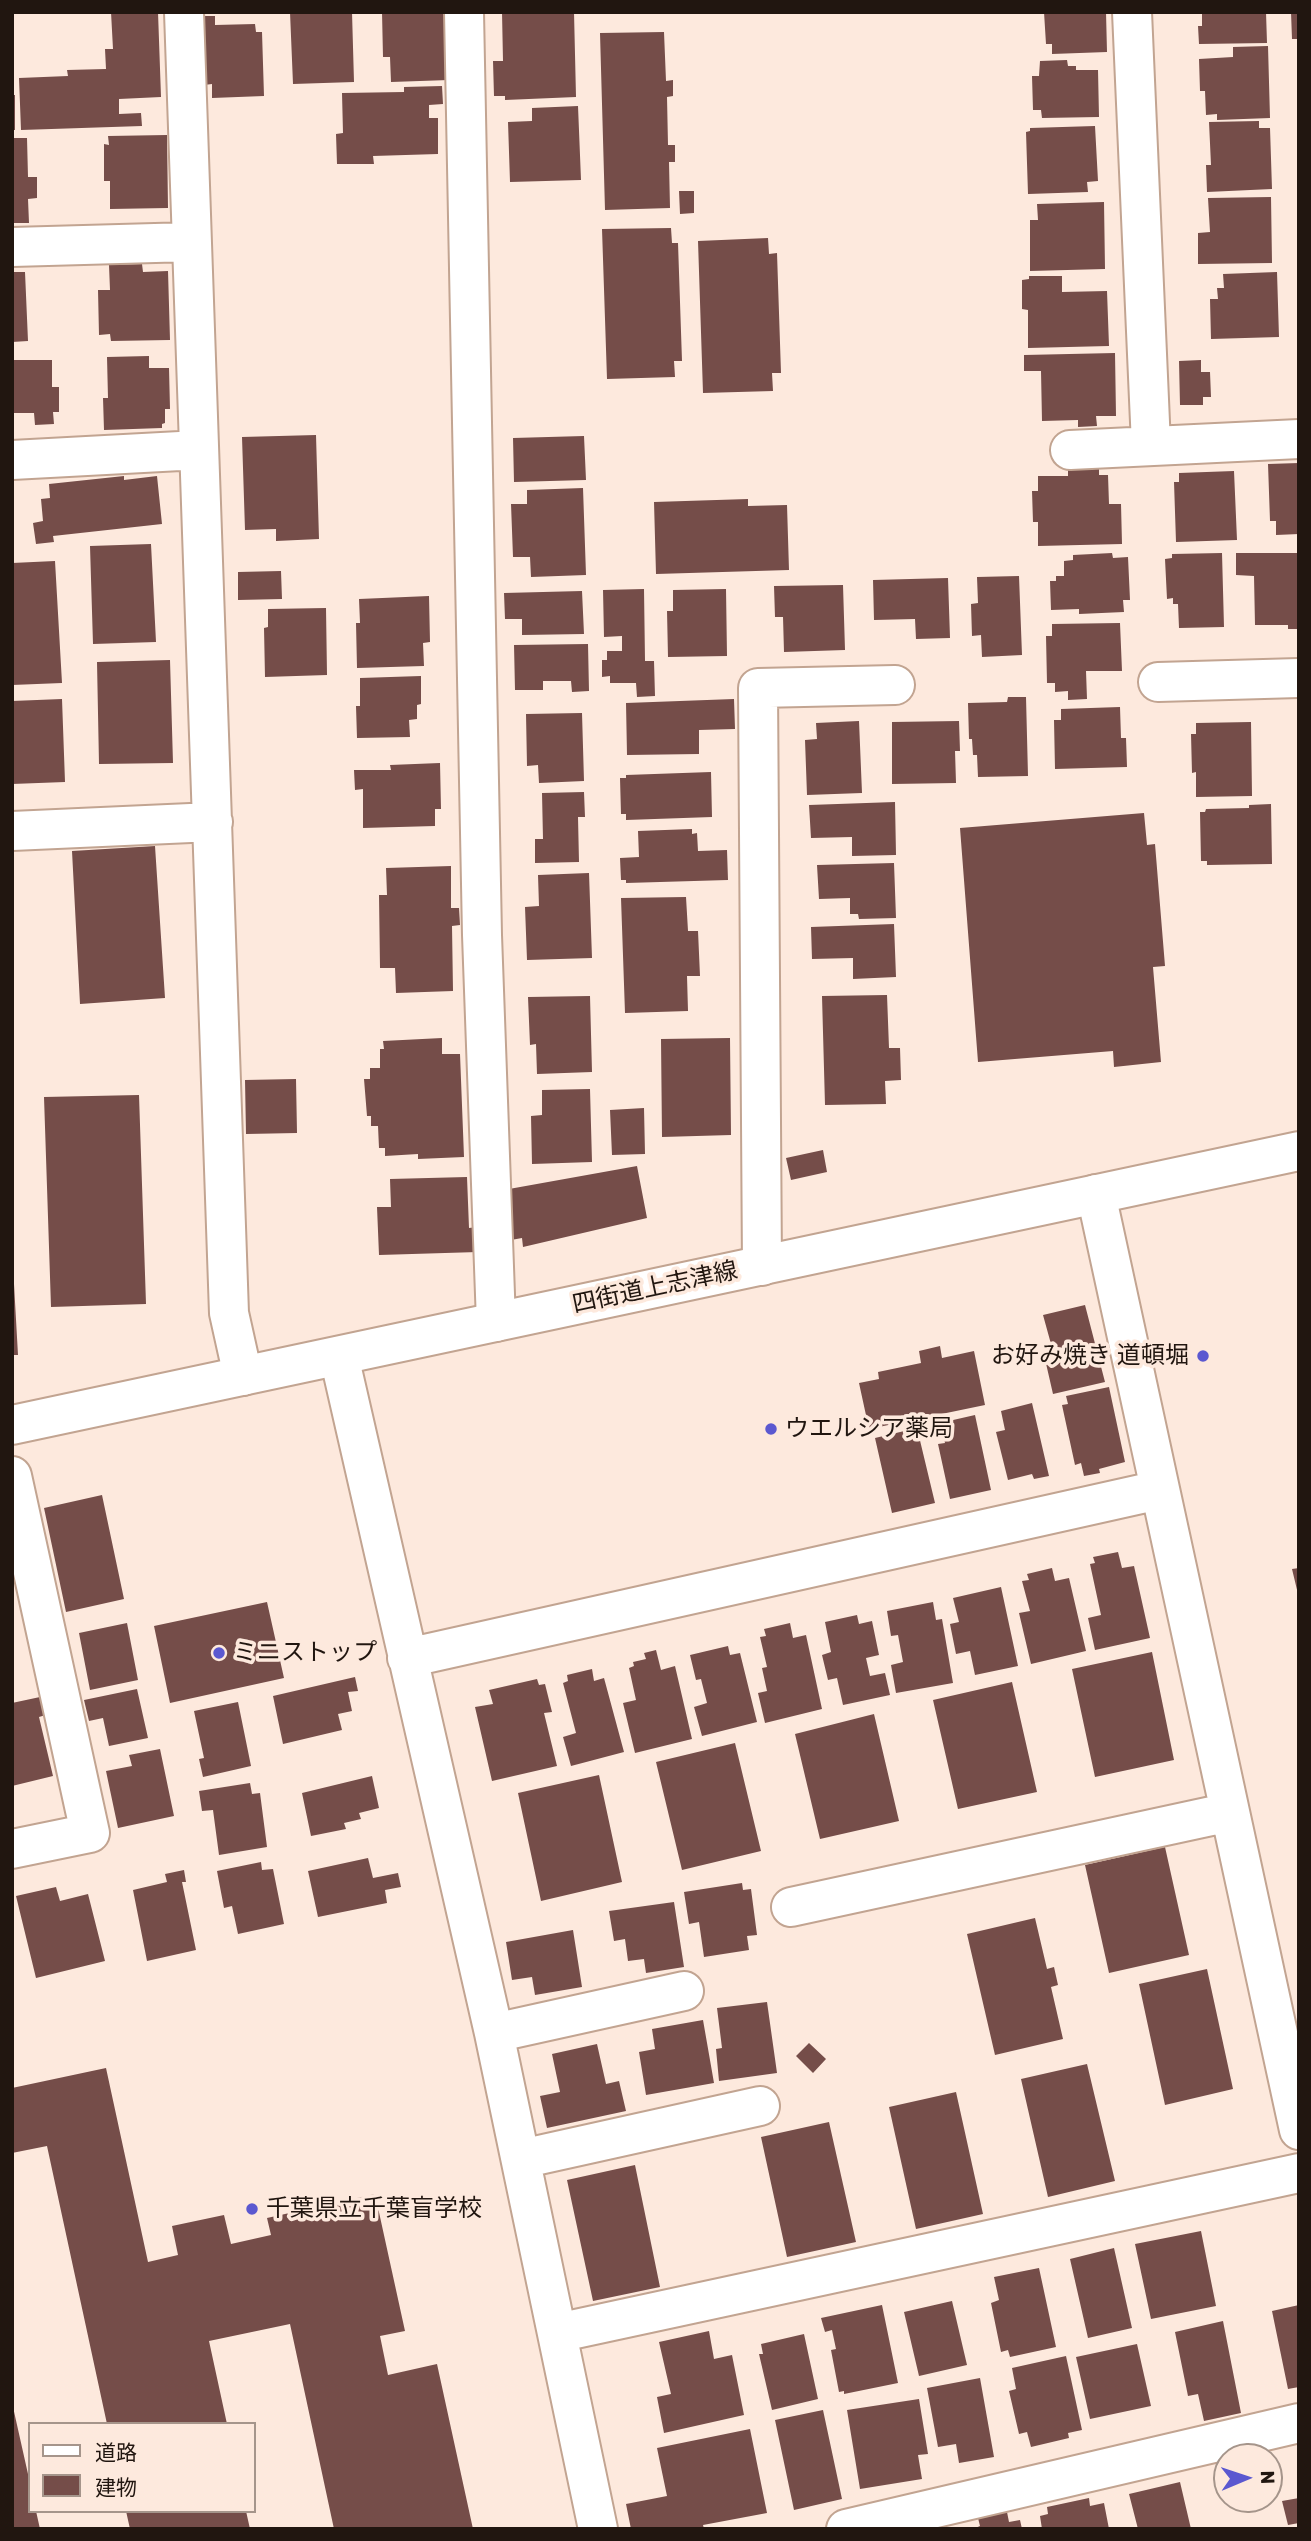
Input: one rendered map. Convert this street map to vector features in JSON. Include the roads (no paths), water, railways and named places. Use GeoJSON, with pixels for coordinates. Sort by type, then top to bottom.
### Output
{"type":"FeatureCollection","features":[{"type":"Feature","properties":{"kind":"street"},"geometry":{"type":"LineString","coordinates":[[184,12],[229,1313],[243,1376]]}},
{"type":"Feature","properties":{"kind":"street"},"geometry":{"type":"LineString","coordinates":[[464,12],[481,907],[496,1322]]}},
{"type":"Feature","properties":{"kind":"street"},"geometry":{"type":"LineString","coordinates":[[1132,12],[1151,444]]}},
{"type":"Feature","properties":{"kind":"street"},"geometry":{"type":"LineString","coordinates":[[12,247],[191,242]]}},
{"type":"Feature","properties":{"kind":"street"},"geometry":{"type":"LineString","coordinates":[[1070,450],[1151,444],[1299,439]]}},
{"type":"Feature","properties":{"kind":"street"},"geometry":{"type":"LineString","coordinates":[[12,460],[199,450]]}},
{"type":"Feature","properties":{"kind":"street"},"geometry":{"type":"LineString","coordinates":[[1158,682],[1299,678]]}},
{"type":"Feature","properties":{"kind":"street"},"geometry":{"type":"LineString","coordinates":[[762,1266],[758,688],[895,685]]}},
{"type":"Feature","properties":{"kind":"street"},"geometry":{"type":"LineString","coordinates":[[12,831],[213,822]]}},
{"type":"Feature","properties":{"kind":"street","name":"四街道上志津線"},"geometry":{"type":"LineString","coordinates":[[12,1425],[1299,1151]]}},
{"type":"Feature","properties":{"kind":"street"},"geometry":{"type":"LineString","coordinates":[[1096,1194],[1230,1812],[1293,2081],[1299,2130]]}},
{"type":"Feature","properties":{"kind":"street"},"geometry":{"type":"LineString","coordinates":[[339,1356],[494,2033],[598,2529]]}},
{"type":"Feature","properties":{"kind":"street"},"geometry":{"type":"LineString","coordinates":[[12,1476],[90,1833],[12,1849]]}},
{"type":"Feature","properties":{"kind":"street"},"geometry":{"type":"LineString","coordinates":[[407,1658],[1159,1490]]}},
{"type":"Feature","properties":{"kind":"street"},"geometry":{"type":"LineString","coordinates":[[790,1907],[1230,1812]]}},
{"type":"Feature","properties":{"kind":"street"},"geometry":{"type":"LineString","coordinates":[[494,2033],[684,1991]]}},
{"type":"Feature","properties":{"kind":"street"},"geometry":{"type":"LineString","coordinates":[[521,2159],[760,2106]]}},
{"type":"Feature","properties":{"kind":"street"},"geometry":{"type":"LineString","coordinates":[[557,2333],[1299,2173]]}},
{"type":"Feature","properties":{"kind":"street"},"geometry":{"type":"LineString","coordinates":[[846,2529],[1299,2423]]}},
{"type":"Feature","properties":{"kind":"place","name":"お好み焼き 道頓堀"},"geometry":{"type":"Point","coordinates":[1203,1356]}},
{"type":"Feature","properties":{"kind":"place","name":"ウエルシア薬局"},"geometry":{"type":"Point","coordinates":[771,1429]}},
{"type":"Feature","properties":{"kind":"place","name":"ミニストップ"},"geometry":{"type":"Point","coordinates":[219,1653]}},
{"type":"Feature","properties":{"kind":"place","name":"千葉県立千葉盲学校"},"geometry":{"type":"Point","coordinates":[252,2209]}}]}
